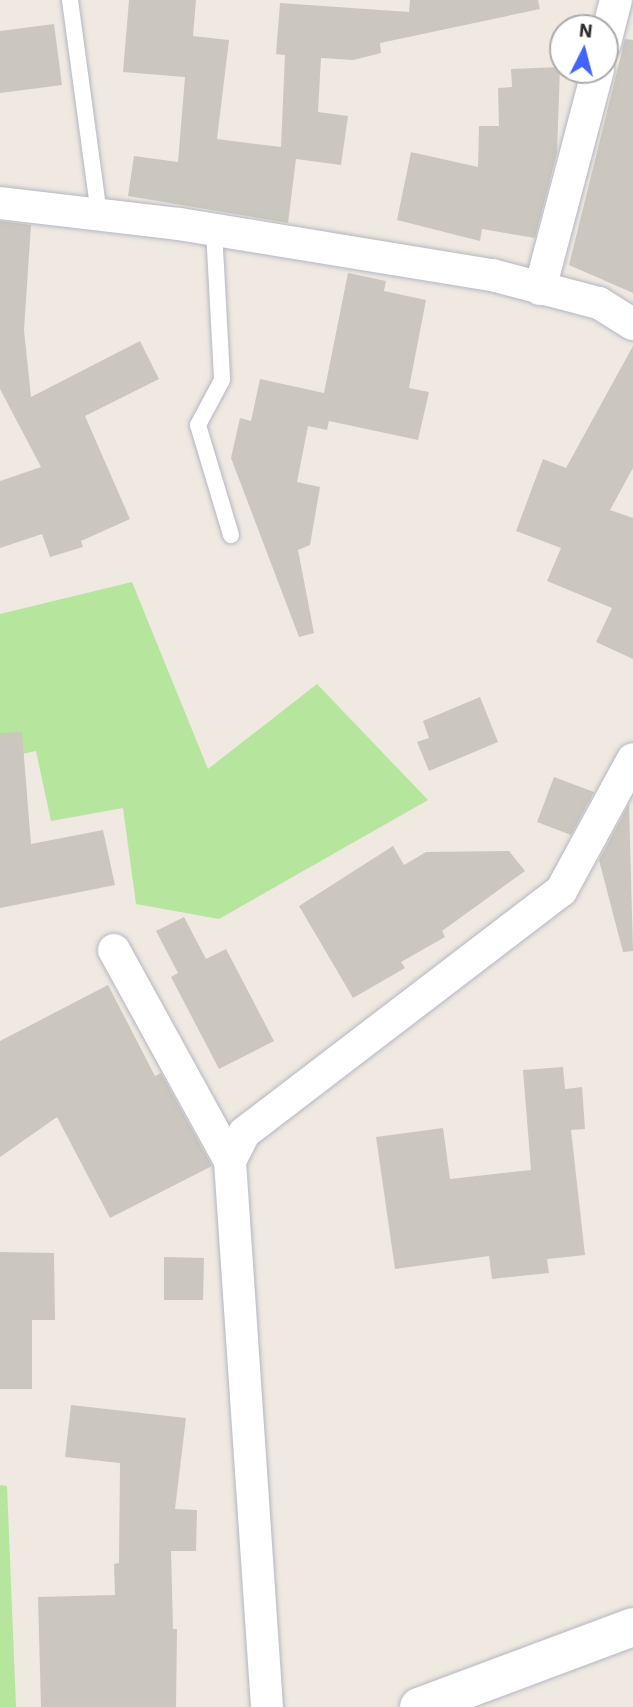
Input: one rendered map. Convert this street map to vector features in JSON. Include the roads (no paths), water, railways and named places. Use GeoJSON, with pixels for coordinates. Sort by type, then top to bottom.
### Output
{"type":"FeatureCollection","features":[{"type":"Feature","properties":{"kind":"street"},"geometry":{"type":"LineString","coordinates":[[540,289],[594,84]]}},
{"type":"Feature","properties":{"kind":"street"},"geometry":{"type":"LineString","coordinates":[[0,203],[214,230],[492,275],[599,303],[633,324]]}},
{"type":"Feature","properties":{"kind":"street"},"geometry":{"type":"LineString","coordinates":[[230,1161],[244,1133],[561,891],[633,759]]}},
{"type":"Feature","properties":{"kind":"street"},"geometry":{"type":"LineString","coordinates":[[114,950],[230,1161],[267,1707]]}},
{"type":"Feature","properties":{"kind":"street"},"geometry":{"type":"LineString","coordinates":[[419,1707],[633,1627]]}},
{"type":"Feature","properties":{"kind":"lane"},"geometry":{"type":"LineString","coordinates":[[70,0],[99,215]]}},
{"type":"Feature","properties":{"kind":"lane"},"geometry":{"type":"LineString","coordinates":[[214,230],[222,380],[198,425],[230,535]]}}]}
